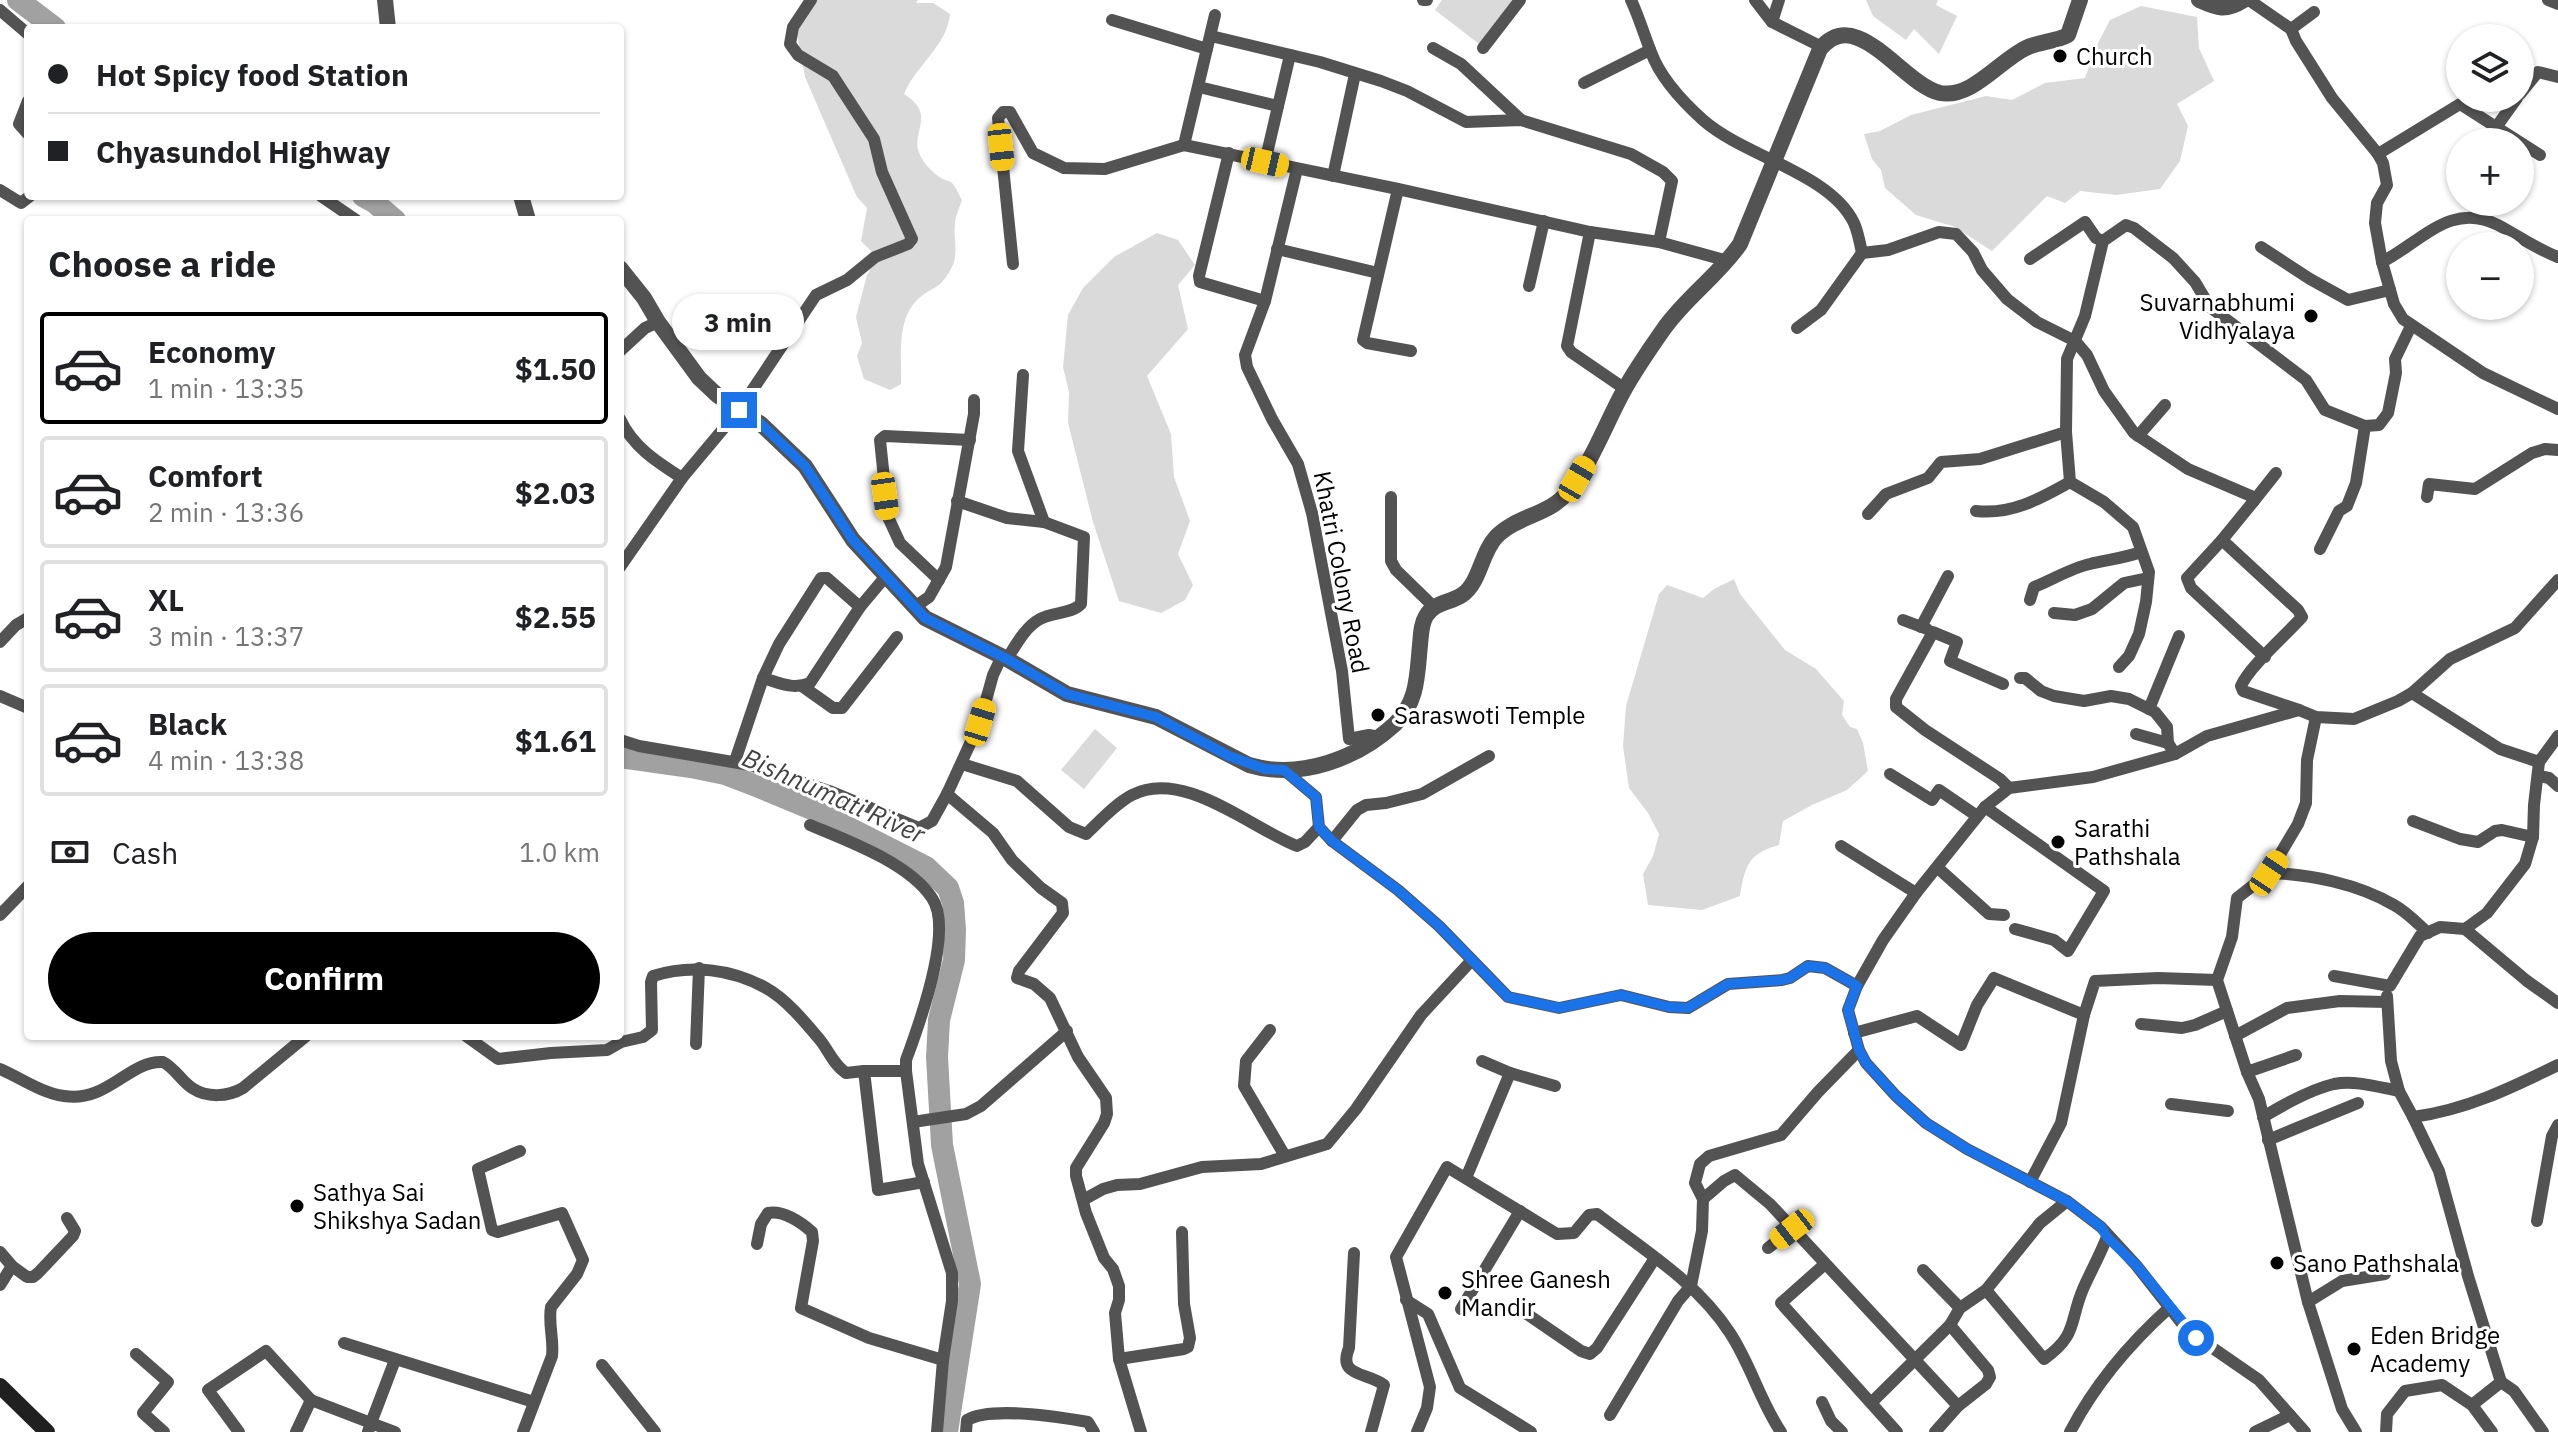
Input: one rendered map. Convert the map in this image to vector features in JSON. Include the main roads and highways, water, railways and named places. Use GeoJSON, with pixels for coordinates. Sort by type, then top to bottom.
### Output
{"type":"FeatureCollection","features":[{"type":"Feature","properties":{"kind":"main road"},"geometry":{"type":"LineString","coordinates":[[0,1386],[47,1432]]}},
{"type":"Feature","properties":{"kind":"waterway","name":"Bishnumati River"},"geometry":{"type":"LineString","coordinates":[[18,0],[50,24]]}},
{"type":"Feature","properties":{"kind":"waterway","name":"Bishnumati River"},"geometry":{"type":"LineString","coordinates":[[370,200],[390,216]]}},
{"type":"Feature","properties":{"kind":"waterway","name":"Bishnumati River"},"geometry":{"type":"LineString","coordinates":[[624,758],[725,774],[759,787],[812,809],[926,867],[948,888],[953,903],[954,960],[939,1020],[937,1057],[942,1145],[970,1284],[947,1432]]}},
{"type":"Feature","properties":{"kind":"place","name":"Church"},"geometry":{"type":"Point","coordinates":[2060,56]}},
{"type":"Feature","properties":{"kind":"place","name":"Suvarnabhumi Vidhyalaya"},"geometry":{"type":"Point","coordinates":[2311,316]}},
{"type":"Feature","properties":{"kind":"place","name":"Saraswoti Temple"},"geometry":{"type":"Point","coordinates":[1378,715]}},
{"type":"Feature","properties":{"kind":"place","name":"Sarathi Pathshala"},"geometry":{"type":"Point","coordinates":[2058,842]}},
{"type":"Feature","properties":{"kind":"place","name":"Sathya Sai Shikshya Sadan"},"geometry":{"type":"Point","coordinates":[297,1206]}},
{"type":"Feature","properties":{"kind":"place","name":"Sano Pathshala"},"geometry":{"type":"Point","coordinates":[2277,1263]}},
{"type":"Feature","properties":{"kind":"place","name":"Shree Ganesh Mandir"},"geometry":{"type":"Point","coordinates":[1445,1293]}},
{"type":"Feature","properties":{"kind":"place","name":"Eden Bridge Academy"},"geometry":{"type":"Point","coordinates":[2354,1349]}}]}
